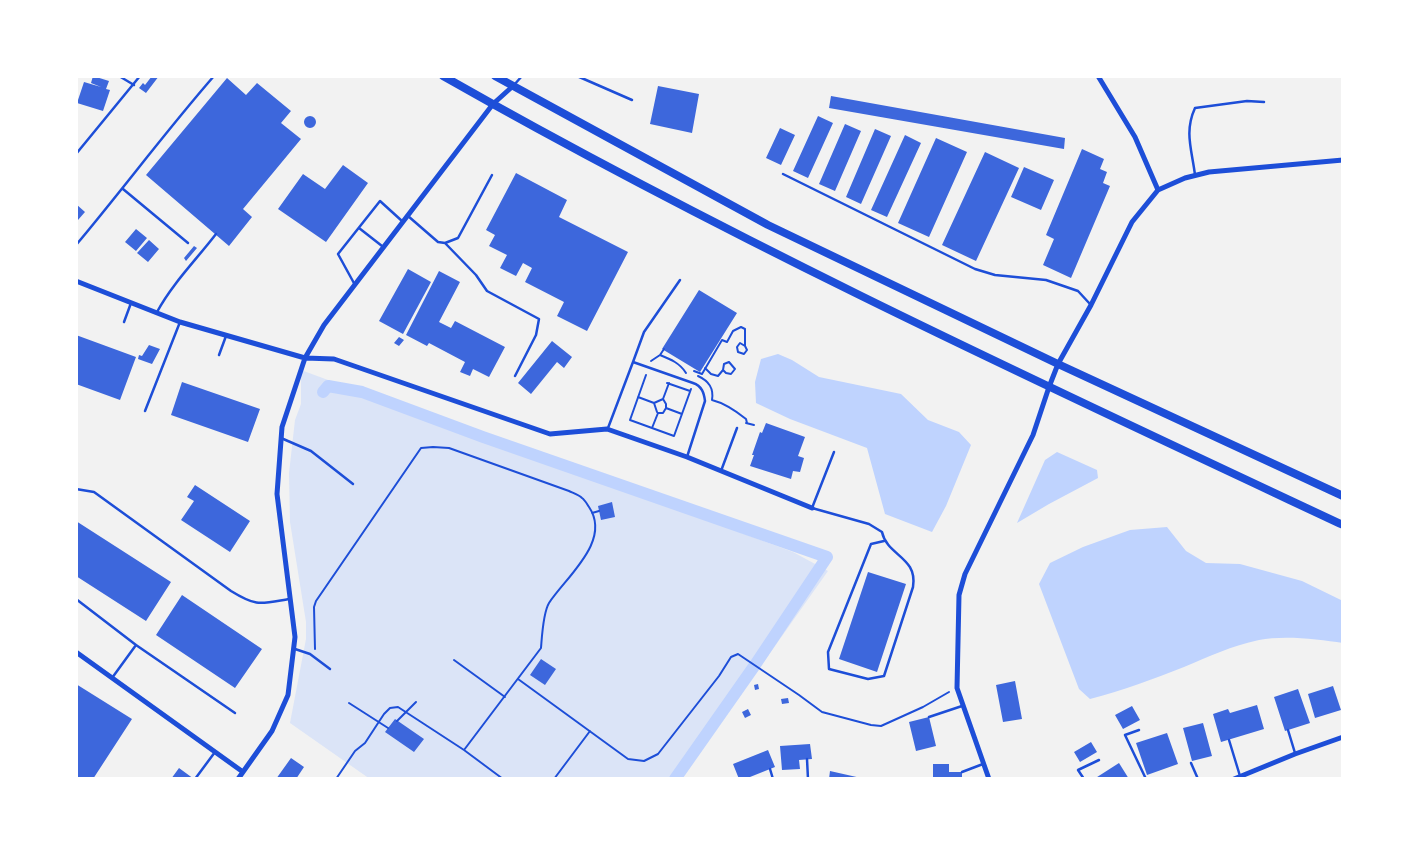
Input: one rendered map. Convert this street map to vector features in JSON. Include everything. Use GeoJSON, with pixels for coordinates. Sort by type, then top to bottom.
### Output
{"type":"FeatureCollection","features":[{"type":"Feature","properties":{"kind":"main road"},"geometry":{"type":"LineString","coordinates":[[443,76],[700,215],[1048,387],[1343,526]]}},
{"type":"Feature","properties":{"kind":"main road"},"geometry":{"type":"LineString","coordinates":[[495,76],[768,226],[1058,364],[1343,496]]}},
{"type":"Feature","properties":{"kind":"street"},"geometry":{"type":"LineString","coordinates":[[1098,76],[1135,137],[1158,190]]}},
{"type":"Feature","properties":{"kind":"street"},"geometry":{"type":"LineString","coordinates":[[238,779],[272,731],[288,695],[295,637],[277,494],[282,427],[305,358],[324,325],[493,104],[513,86]]}},
{"type":"Feature","properties":{"kind":"street"},"geometry":{"type":"LineString","coordinates":[[989,779],[957,688],[959,596],[961,588],[965,574],[1033,435],[1048,387],[1058,364],[1091,305],[1132,222],[1158,190],[1195,175],[1234,169],[1343,160]]}},
{"type":"Feature","properties":{"kind":"street"},"geometry":{"type":"LineString","coordinates":[[76,281],[180,322],[305,358],[334,359],[550,434],[607,429],[687,457],[812,508]]}},
{"type":"Feature","properties":{"kind":"street"},"geometry":{"type":"LineString","coordinates":[[76,652],[243,772]]}},
{"type":"Feature","properties":{"kind":"street"},"geometry":{"type":"LineString","coordinates":[[1234,779],[1343,737]]}},
{"type":"Feature","properties":{"kind":"lane"},"geometry":{"type":"LineString","coordinates":[[119,76],[134,84]]}},
{"type":"Feature","properties":{"kind":"lane"},"geometry":{"type":"LineString","coordinates":[[76,154],[140,76]]}},
{"type":"Feature","properties":{"kind":"lane"},"geometry":{"type":"LineString","coordinates":[[76,245],[214,76]]}},
{"type":"Feature","properties":{"kind":"lane"},"geometry":{"type":"LineString","coordinates":[[513,86],[522,76]]}},
{"type":"Feature","properties":{"kind":"lane"},"geometry":{"type":"LineString","coordinates":[[577,76],[632,100]]}},
{"type":"Feature","properties":{"kind":"lane"},"geometry":{"type":"LineString","coordinates":[[1195,175],[1189,130],[1195,108],[1247,101],[1264,102]]}},
{"type":"Feature","properties":{"kind":"lane"},"geometry":{"type":"LineString","coordinates":[[783,174],[975,269],[995,275],[1046,280],[1078,291],[1091,305]]}},
{"type":"Feature","properties":{"kind":"lane"},"geometry":{"type":"LineString","coordinates":[[408,216],[438,242],[445,243],[458,238],[492,175]]}},
{"type":"Feature","properties":{"kind":"lane"},"geometry":{"type":"LineString","coordinates":[[123,189],[188,242]]}},
{"type":"Feature","properties":{"kind":"lane"},"geometry":{"type":"LineString","coordinates":[[355,285],[338,254],[380,201],[403,222]]}},
{"type":"Feature","properties":{"kind":"lane"},"geometry":{"type":"LineString","coordinates":[[359,228],[384,247]]}},
{"type":"Feature","properties":{"kind":"lane"},"geometry":{"type":"LineString","coordinates":[[157,312],[170,290],[216,234]]}},
{"type":"Feature","properties":{"kind":"lane"},"geometry":{"type":"LineString","coordinates":[[445,243],[476,275],[487,291],[539,319],[536,335],[515,376]]}},
{"type":"Feature","properties":{"kind":"lane"},"geometry":{"type":"LineString","coordinates":[[607,429],[644,332],[680,280]]}},
{"type":"Feature","properties":{"kind":"lane"},"geometry":{"type":"LineString","coordinates":[[124,322],[131,303]]}},
{"type":"Feature","properties":{"kind":"lane"},"geometry":{"type":"LineString","coordinates":[[145,411],[180,322]]}},
{"type":"Feature","properties":{"kind":"lane"},"geometry":{"type":"LineString","coordinates":[[219,355],[226,334]]}},
{"type":"Feature","properties":{"kind":"lane"},"geometry":{"type":"LineString","coordinates":[[633,362],[698,385],[704,393],[706,401],[687,457]]}},
{"type":"Feature","properties":{"kind":"lane"},"geometry":{"type":"LineString","coordinates":[[721,471],[737,428]]}},
{"type":"Feature","properties":{"kind":"lane"},"geometry":{"type":"LineString","coordinates":[[282,438],[311,451],[353,484]]}},
{"type":"Feature","properties":{"kind":"lane"},"geometry":{"type":"LineString","coordinates":[[834,452],[812,508],[868,524],[882,532],[884,541],[911,568],[915,576],[884,676],[868,679],[830,669],[828,652],[871,544],[884,541]]}},
{"type":"Feature","properties":{"kind":"lane"},"geometry":{"type":"LineString","coordinates":[[76,488],[94,492],[248,602],[261,604],[291,599]]}},
{"type":"Feature","properties":{"kind":"lane"},"geometry":{"type":"LineString","coordinates":[[76,600],[136,645],[235,714]]}},
{"type":"Feature","properties":{"kind":"lane"},"geometry":{"type":"LineString","coordinates":[[112,678],[136,645]]}},
{"type":"Feature","properties":{"kind":"lane"},"geometry":{"type":"LineString","coordinates":[[293,649],[310,654],[330,669]]}},
{"type":"Feature","properties":{"kind":"lane"},"geometry":{"type":"LineString","coordinates":[[929,717],[964,706]]}},
{"type":"Feature","properties":{"kind":"lane"},"geometry":{"type":"LineString","coordinates":[[1139,730],[1125,735],[1146,779]]}},
{"type":"Feature","properties":{"kind":"lane"},"geometry":{"type":"LineString","coordinates":[[1288,730],[1295,754]]}},
{"type":"Feature","properties":{"kind":"lane"},"geometry":{"type":"LineString","coordinates":[[1229,740],[1240,776]]}},
{"type":"Feature","properties":{"kind":"lane"},"geometry":{"type":"LineString","coordinates":[[195,779],[215,752]]}},
{"type":"Feature","properties":{"kind":"lane"},"geometry":{"type":"LineString","coordinates":[[807,759],[808,779]]}},
{"type":"Feature","properties":{"kind":"lane"},"geometry":{"type":"LineString","coordinates":[[1084,779],[1078,770],[1099,760]]}},
{"type":"Feature","properties":{"kind":"lane"},"geometry":{"type":"LineString","coordinates":[[1191,763],[1198,779]]}},
{"type":"Feature","properties":{"kind":"lane"},"geometry":{"type":"LineString","coordinates":[[962,772],[984,764]]}},
{"type":"Feature","properties":{"kind":"lane"},"geometry":{"type":"LineString","coordinates":[[770,769],[773,779]]}},
{"type":"Feature","properties":{"kind":"path"},"geometry":{"type":"LineString","coordinates":[[691,375],[695,370],[702,374],[722,340],[726,342],[733,331],[741,327],[745,329],[745,346]]}},
{"type":"Feature","properties":{"kind":"path"},"geometry":{"type":"LineString","coordinates":[[664,349],[660,355],[676,362],[687,374],[700,377],[710,383],[713,392],[712,400],[723,403],[742,415],[746,418],[747,423]]}},
{"type":"Feature","properties":{"kind":"path"},"geometry":{"type":"LineString","coordinates":[[705,368],[711,374],[718,376],[723,370],[724,364],[728,362],[735,369],[731,374],[726,374],[723,370]]}},
{"type":"Feature","properties":{"kind":"path"},"geometry":{"type":"LineString","coordinates":[[649,368],[630,420],[674,436],[693,383]]}},
{"type":"Feature","properties":{"kind":"path"},"geometry":{"type":"LineString","coordinates":[[658,413],[662,413],[666,408],[663,399],[668,383]]}},
{"type":"Feature","properties":{"kind":"path"},"geometry":{"type":"LineString","coordinates":[[638,397],[654,403],[663,399]]}},
{"type":"Feature","properties":{"kind":"path"},"geometry":{"type":"LineString","coordinates":[[652,428],[658,413],[654,403]]}},
{"type":"Feature","properties":{"kind":"path"},"geometry":{"type":"LineString","coordinates":[[666,408],[682,414]]}},
{"type":"Feature","properties":{"kind":"path"},"geometry":{"type":"LineString","coordinates":[[737,428],[747,423],[754,425]]}},
{"type":"Feature","properties":{"kind":"path"},"geometry":{"type":"LineString","coordinates":[[316,659],[314,607],[316,601],[422,448],[448,448],[568,490],[582,498],[592,513],[595,526],[594,542],[548,605],[542,631],[541,648],[464,750]]}},
{"type":"Feature","properties":{"kind":"path"},"geometry":{"type":"LineString","coordinates":[[592,513],[599,511]]}},
{"type":"Feature","properties":{"kind":"path"},"geometry":{"type":"LineString","coordinates":[[518,680],[628,759],[644,761],[658,754],[719,676],[731,657],[738,654],[799,694],[822,712],[871,725],[882,726],[923,707],[957,688]]}},
{"type":"Feature","properties":{"kind":"path"},"geometry":{"type":"LineString","coordinates":[[454,660],[505,697]]}},
{"type":"Feature","properties":{"kind":"path"},"geometry":{"type":"LineString","coordinates":[[397,721],[416,702]]}},
{"type":"Feature","properties":{"kind":"path"},"geometry":{"type":"LineString","coordinates":[[349,703],[388,728]]}},
{"type":"Feature","properties":{"kind":"path"},"geometry":{"type":"LineString","coordinates":[[336,779],[346,762],[364,743],[390,708],[398,707],[464,750],[503,779]]}},
{"type":"Feature","properties":{"kind":"path"},"geometry":{"type":"LineString","coordinates":[[554,779],[590,731]]}},
{"type":"Feature","properties":{"kind":"shaded area"},"geometry":{"type":"Polygon","coordinates":[[[301,370],[793,552],[828,571],[681,779],[370,779],[290,723],[306,639],[306,622],[290,522],[289,473],[295,420],[301,404],[301,370]]]}},
{"type":"Feature","properties":{"kind":"water"},"geometry":{"type":"Polygon","coordinates":[[[778,354],[792,360],[819,377],[901,394],[928,420],[959,432],[971,445],[946,506],[932,532],[885,514],[867,448],[790,419],[756,403],[755,382],[761,359],[778,354]]]}},
{"type":"Feature","properties":{"kind":"water"},"geometry":{"type":"Polygon","coordinates":[[[1057,452],[1097,470],[1098,478],[1017,523],[1045,460],[1057,452]]]}},
{"type":"Feature","properties":{"kind":"water"},"geometry":{"type":"Polygon","coordinates":[[[1167,527],[1186,551],[1206,563],[1240,564],[1302,581],[1343,601],[1343,643],[1290,638],[1249,642],[1137,684],[1090,699],[1079,689],[1039,584],[1050,563],[1083,547],[1130,530],[1167,527]]]}},
{"type":"Feature","properties":{"kind":"building"},"geometry":{"type":"Polygon","coordinates":[[[93,76],[109,81],[106,89],[110,90],[103,111],[77,103],[84,82],[101,87],[91,83],[93,76]]]}},
{"type":"Feature","properties":{"kind":"building"},"geometry":{"type":"Polygon","coordinates":[[[152,76],[159,76],[146,93],[139,88],[143,83],[145,85],[152,76]]]}},
{"type":"Feature","properties":{"kind":"building"},"geometry":{"type":"Polygon","coordinates":[[[227,78],[246,95],[257,83],[291,111],[281,123],[301,139],[243,209],[252,217],[229,246],[146,175],[227,78]]]}},
{"type":"Feature","properties":{"kind":"building"},"geometry":{"type":"Polygon","coordinates":[[[658,86],[699,94],[692,133],[650,124],[658,86]]]}},
{"type":"Feature","properties":{"kind":"building"},"geometry":{"type":"Polygon","coordinates":[[[831,96],[1065,138],[1064,149],[829,108],[831,96]]]}},
{"type":"Feature","properties":{"kind":"building"},"geometry":{"type":"Polygon","coordinates":[[[310,116],[316,122],[310,128],[304,122],[310,116]]]}},
{"type":"Feature","properties":{"kind":"building"},"geometry":{"type":"Polygon","coordinates":[[[818,116],[833,123],[808,178],[793,171],[818,116]]]}},
{"type":"Feature","properties":{"kind":"building"},"geometry":{"type":"Polygon","coordinates":[[[845,124],[861,131],[835,191],[819,184],[845,124]]]}},
{"type":"Feature","properties":{"kind":"building"},"geometry":{"type":"Polygon","coordinates":[[[780,128],[795,135],[781,165],[766,158],[780,128]]]}},
{"type":"Feature","properties":{"kind":"building"},"geometry":{"type":"Polygon","coordinates":[[[875,129],[891,136],[861,204],[846,197],[875,129]]]}},
{"type":"Feature","properties":{"kind":"building"},"geometry":{"type":"Polygon","coordinates":[[[905,135],[921,143],[887,217],[871,210],[905,135]]]}},
{"type":"Feature","properties":{"kind":"building"},"geometry":{"type":"Polygon","coordinates":[[[936,138],[967,152],[929,237],[898,223],[936,138]]]}},
{"type":"Feature","properties":{"kind":"building"},"geometry":{"type":"Polygon","coordinates":[[[1082,149],[1104,159],[1100,169],[1107,172],[1103,183],[1110,186],[1071,278],[1043,265],[1054,239],[1046,235],[1082,149]]]}},
{"type":"Feature","properties":{"kind":"building"},"geometry":{"type":"Polygon","coordinates":[[[985,152],[1019,168],[976,261],[942,245],[985,152]]]}},
{"type":"Feature","properties":{"kind":"building"},"geometry":{"type":"Polygon","coordinates":[[[343,165],[368,183],[326,242],[278,209],[303,174],[325,189],[343,165]]]}},
{"type":"Feature","properties":{"kind":"building"},"geometry":{"type":"Polygon","coordinates":[[[1024,167],[1054,180],[1041,210],[1011,197],[1024,167]]]}},
{"type":"Feature","properties":{"kind":"building"},"geometry":{"type":"Polygon","coordinates":[[[516,173],[567,200],[559,217],[628,252],[587,331],[557,316],[564,302],[525,282],[532,268],[523,263],[516,276],[500,268],[507,255],[489,246],[495,235],[486,230],[516,173]]]}},
{"type":"Feature","properties":{"kind":"building"},"geometry":{"type":"Polygon","coordinates":[[[76,204],[85,212],[78,220],[76,219],[76,204]]]}},
{"type":"Feature","properties":{"kind":"building"},"geometry":{"type":"Polygon","coordinates":[[[136,229],[147,238],[136,251],[125,242],[136,229]]]}},
{"type":"Feature","properties":{"kind":"building"},"geometry":{"type":"Polygon","coordinates":[[[149,240],[159,249],[148,262],[137,253],[149,240]]]}},
{"type":"Feature","properties":{"kind":"building"},"geometry":{"type":"Polygon","coordinates":[[[194,246],[197,248],[186,261],[184,258],[194,246]]]}},
{"type":"Feature","properties":{"kind":"building"},"geometry":{"type":"Polygon","coordinates":[[[408,269],[431,282],[403,334],[379,321],[408,269]]]}},
{"type":"Feature","properties":{"kind":"building"},"geometry":{"type":"Polygon","coordinates":[[[439,271],[460,282],[439,322],[451,328],[455,321],[505,347],[489,377],[473,369],[470,376],[460,372],[465,362],[429,343],[427,346],[406,335],[439,271]]]}},
{"type":"Feature","properties":{"kind":"building"},"geometry":{"type":"Polygon","coordinates":[[[699,290],[737,313],[700,372],[662,349],[699,290]]]}},
{"type":"Feature","properties":{"kind":"building"},"geometry":{"type":"Polygon","coordinates":[[[76,335],[136,357],[120,400],[76,384],[78,371],[76,370],[76,335]]]}},
{"type":"Feature","properties":{"kind":"building"},"geometry":{"type":"Polygon","coordinates":[[[399,337],[404,340],[399,346],[394,343],[399,337]]]}},
{"type":"Feature","properties":{"kind":"building"},"geometry":{"type":"Polygon","coordinates":[[[552,341],[572,357],[564,368],[557,362],[531,394],[518,383],[552,341]]]}},
{"type":"Feature","properties":{"kind":"building"},"geometry":{"type":"Polygon","coordinates":[[[149,345],[160,349],[152,364],[138,359],[139,355],[142,356],[149,345]]]}},
{"type":"Feature","properties":{"kind":"building"},"geometry":{"type":"Polygon","coordinates":[[[182,382],[260,409],[248,442],[171,415],[182,382]]]}},
{"type":"Feature","properties":{"kind":"building"},"geometry":{"type":"Polygon","coordinates":[[[766,423],[805,437],[798,456],[804,458],[800,472],[793,471],[791,479],[750,466],[760,432],[762,433],[766,423]]]}},
{"type":"Feature","properties":{"kind":"building"},"geometry":{"type":"Polygon","coordinates":[[[195,485],[250,521],[230,552],[181,520],[194,501],[187,497],[195,485]]]}},
{"type":"Feature","properties":{"kind":"building"},"geometry":{"type":"Polygon","coordinates":[[[612,502],[615,517],[601,520],[598,506],[612,502]]]}},
{"type":"Feature","properties":{"kind":"building"},"geometry":{"type":"Polygon","coordinates":[[[76,521],[171,582],[146,621],[76,576],[76,521]]]}},
{"type":"Feature","properties":{"kind":"building"},"geometry":{"type":"Polygon","coordinates":[[[868,572],[906,584],[877,672],[839,659],[868,572]]]}},
{"type":"Feature","properties":{"kind":"building"},"geometry":{"type":"Polygon","coordinates":[[[182,595],[262,649],[235,688],[156,635],[182,595]]]}},
{"type":"Feature","properties":{"kind":"building"},"geometry":{"type":"Polygon","coordinates":[[[541,659],[556,669],[545,685],[530,675],[541,659]]]}},
{"type":"Feature","properties":{"kind":"building"},"geometry":{"type":"Polygon","coordinates":[[[1015,681],[1022,719],[1003,722],[996,685],[1015,681]]]}},
{"type":"Feature","properties":{"kind":"building"},"geometry":{"type":"Polygon","coordinates":[[[76,684],[132,719],[93,779],[76,779],[76,684]]]}},
{"type":"Feature","properties":{"kind":"building"},"geometry":{"type":"Polygon","coordinates":[[[758,684],[759,689],[755,690],[754,685],[758,684]]]}},
{"type":"Feature","properties":{"kind":"building"},"geometry":{"type":"Polygon","coordinates":[[[1333,686],[1341,710],[1315,718],[1308,694],[1333,686]]]}},
{"type":"Feature","properties":{"kind":"building"},"geometry":{"type":"Polygon","coordinates":[[[1298,689],[1310,723],[1285,731],[1274,697],[1298,689]]]}},
{"type":"Feature","properties":{"kind":"building"},"geometry":{"type":"Polygon","coordinates":[[[788,698],[789,703],[782,704],[781,699],[788,698]]]}},
{"type":"Feature","properties":{"kind":"building"},"geometry":{"type":"Polygon","coordinates":[[[1257,705],[1264,729],[1221,742],[1213,714],[1228,709],[1230,713],[1257,705]]]}},
{"type":"Feature","properties":{"kind":"building"},"geometry":{"type":"Polygon","coordinates":[[[1132,706],[1140,720],[1123,729],[1115,715],[1132,706]]]}},
{"type":"Feature","properties":{"kind":"building"},"geometry":{"type":"Polygon","coordinates":[[[748,709],[751,715],[745,718],[742,712],[748,709]]]}},
{"type":"Feature","properties":{"kind":"building"},"geometry":{"type":"Polygon","coordinates":[[[929,717],[936,746],[916,751],[909,722],[929,717]]]}},
{"type":"Feature","properties":{"kind":"building"},"geometry":{"type":"Polygon","coordinates":[[[395,719],[424,739],[414,752],[385,732],[395,719]]]}},
{"type":"Feature","properties":{"kind":"building"},"geometry":{"type":"Polygon","coordinates":[[[1203,723],[1212,756],[1192,761],[1183,728],[1203,723]]]}},
{"type":"Feature","properties":{"kind":"building"},"geometry":{"type":"Polygon","coordinates":[[[1167,733],[1178,764],[1147,775],[1136,743],[1167,733]]]}},
{"type":"Feature","properties":{"kind":"building"},"geometry":{"type":"Polygon","coordinates":[[[1091,742],[1097,752],[1080,762],[1074,752],[1091,742]]]}},
{"type":"Feature","properties":{"kind":"building"},"geometry":{"type":"Polygon","coordinates":[[[810,744],[812,759],[799,760],[800,769],[782,770],[780,746],[810,744]]]}},
{"type":"Feature","properties":{"kind":"building"},"geometry":{"type":"Polygon","coordinates":[[[768,750],[775,767],[745,779],[739,779],[733,764],[768,750]]]}},
{"type":"Feature","properties":{"kind":"building"},"geometry":{"type":"Polygon","coordinates":[[[291,758],[304,767],[296,779],[276,779],[291,758]]]}},
{"type":"Feature","properties":{"kind":"building"},"geometry":{"type":"Polygon","coordinates":[[[1119,763],[1129,779],[1094,779],[1119,763]]]}},
{"type":"Feature","properties":{"kind":"building"},"geometry":{"type":"Polygon","coordinates":[[[933,764],[949,764],[949,772],[962,772],[962,779],[933,779],[933,764]]]}},
{"type":"Feature","properties":{"kind":"building"},"geometry":{"type":"Polygon","coordinates":[[[179,768],[194,779],[171,779],[179,768]]]}},
{"type":"Feature","properties":{"kind":"building"},"geometry":{"type":"Polygon","coordinates":[[[830,771],[861,778],[861,779],[829,779],[830,771]]]}},
{"type":"Feature","properties":{"kind":"waterway"},"geometry":{"type":"LineString","coordinates":[[323,392],[328,386],[362,392],[483,437],[827,557],[755,665],[675,779]]}}]}
